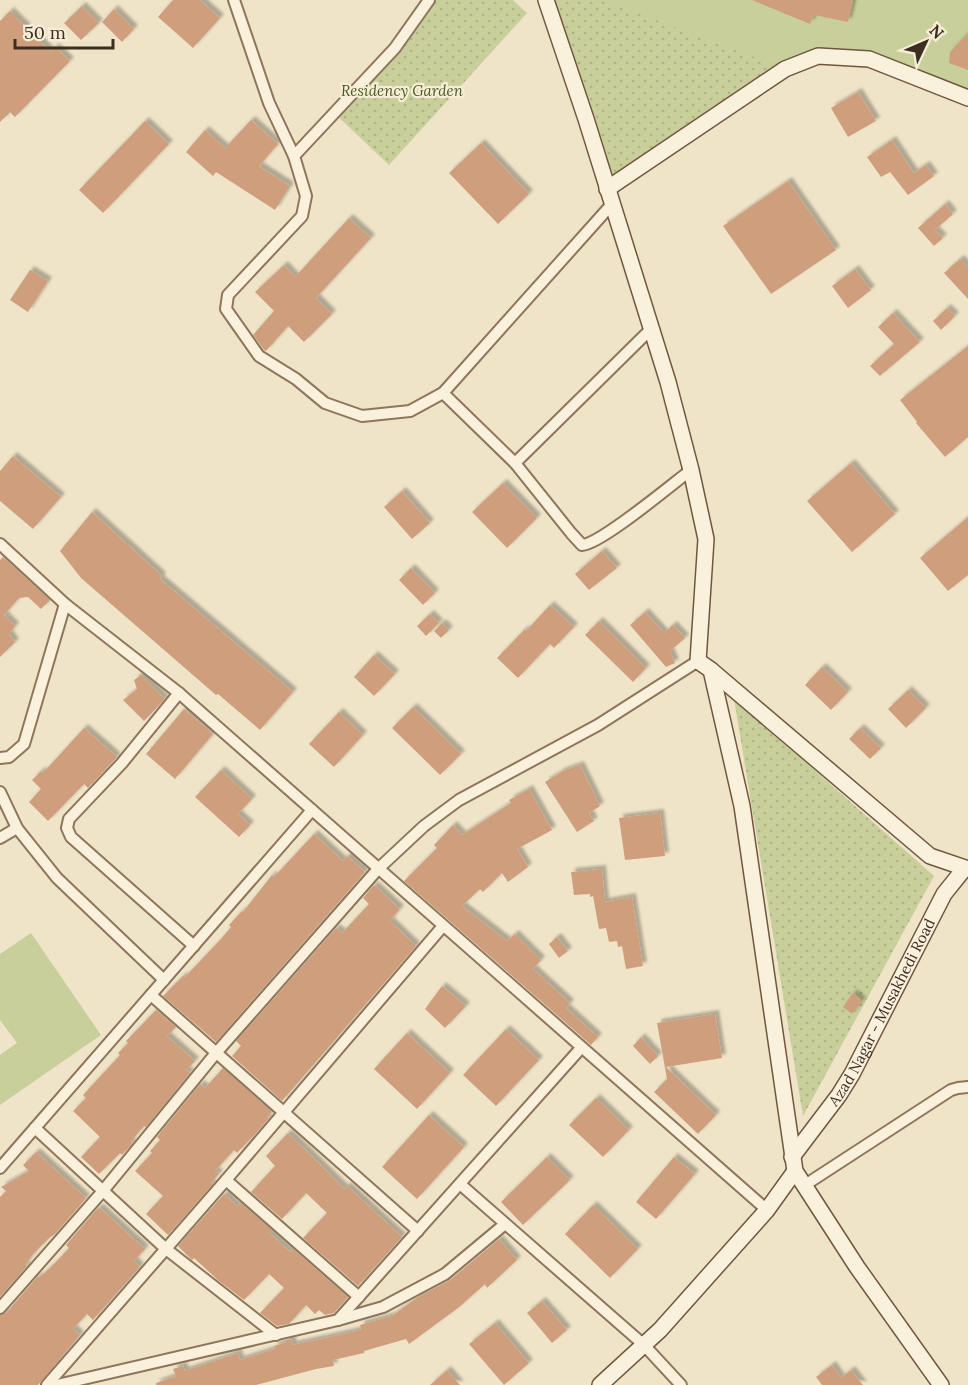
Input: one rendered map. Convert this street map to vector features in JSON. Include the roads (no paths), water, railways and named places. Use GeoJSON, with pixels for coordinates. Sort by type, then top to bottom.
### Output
{"type":"FeatureCollection","features":[{"type":"Feature","properties":{"kind":"street"},"geometry":{"type":"LineString","coordinates":[[234,0],[269,103],[294,156],[306,196],[302,216],[228,294],[226,309],[259,356],[296,379],[325,403],[362,416],[410,411],[443,393],[609,196],[785,69],[818,56],[868,59],[968,98]]}},
{"type":"Feature","properties":{"kind":"street"},"geometry":{"type":"LineString","coordinates":[[294,156],[395,48],[429,0]]}},
{"type":"Feature","properties":{"kind":"street"},"geometry":{"type":"LineString","coordinates":[[546,0],[586,119],[668,382],[691,470],[706,539],[698,661]]}},
{"type":"Feature","properties":{"kind":"street"},"geometry":{"type":"LineString","coordinates":[[515,463],[651,329]]}},
{"type":"Feature","properties":{"kind":"street"},"geometry":{"type":"LineString","coordinates":[[443,393],[515,463],[582,544],[589,544],[605,535],[691,470]]}},
{"type":"Feature","properties":{"kind":"street"},"geometry":{"type":"LineString","coordinates":[[0,544],[66,604],[179,693],[767,1210]]}},
{"type":"Feature","properties":{"kind":"street"},"geometry":{"type":"LineString","coordinates":[[0,758],[9,758],[24,744],[66,604]]}},
{"type":"Feature","properties":{"kind":"street"},"geometry":{"type":"LineString","coordinates":[[698,661],[930,856],[966,869]]}},
{"type":"Feature","properties":{"kind":"street"},"geometry":{"type":"LineString","coordinates":[[0,1308],[102,1192],[216,1053],[378,869],[424,826],[459,800],[598,725],[698,661]]}},
{"type":"Feature","properties":{"kind":"street"},"geometry":{"type":"LineString","coordinates":[[711,670],[742,806],[793,1164],[857,1267],[940,1385]]}},
{"type":"Feature","properties":{"kind":"street"},"geometry":{"type":"LineString","coordinates":[[179,693],[122,763],[69,819],[67,828],[71,837],[194,946]]}},
{"type":"Feature","properties":{"kind":"street"},"geometry":{"type":"LineString","coordinates":[[0,792],[17,828],[57,878],[164,980]]}},
{"type":"Feature","properties":{"kind":"street"},"geometry":{"type":"LineString","coordinates":[[0,1168],[312,810]]}},
{"type":"Feature","properties":{"kind":"street"},"geometry":{"type":"LineString","coordinates":[[0,838],[17,828]]}},
{"type":"Feature","properties":{"kind":"street","name":"Azad Nagar - Musakhedi Road"},"geometry":{"type":"LineString","coordinates":[[600,1385],[660,1330],[767,1210],[793,1164],[852,1074],[944,894],[966,869]]}},
{"type":"Feature","properties":{"kind":"street"},"geometry":{"type":"LineString","coordinates":[[47,1385],[443,926]]}},
{"type":"Feature","properties":{"kind":"street"},"geometry":{"type":"LineString","coordinates":[[151,995],[418,1231]]}},
{"type":"Feature","properties":{"kind":"street"},"geometry":{"type":"LineString","coordinates":[[338,1320],[581,1048]]}},
{"type":"Feature","properties":{"kind":"street"},"geometry":{"type":"LineString","coordinates":[[805,1185],[951,1090],[968,1088]]}},
{"type":"Feature","properties":{"kind":"street"},"geometry":{"type":"LineString","coordinates":[[35,1128],[166,1249],[276,1335]]}},
{"type":"Feature","properties":{"kind":"street"},"geometry":{"type":"LineString","coordinates":[[226,1180],[359,1297]]}},
{"type":"Feature","properties":{"kind":"street"},"geometry":{"type":"LineString","coordinates":[[460,1184],[644,1345],[681,1385]]}},
{"type":"Feature","properties":{"kind":"street"},"geometry":{"type":"LineString","coordinates":[[57,1385],[276,1335],[383,1307],[445,1274],[505,1224]]}},
{"type":"Feature","properties":{"kind":"park label","name":"Residency Garden"},"geometry":{"type":"Point","coordinates":[402,91]}}]}
